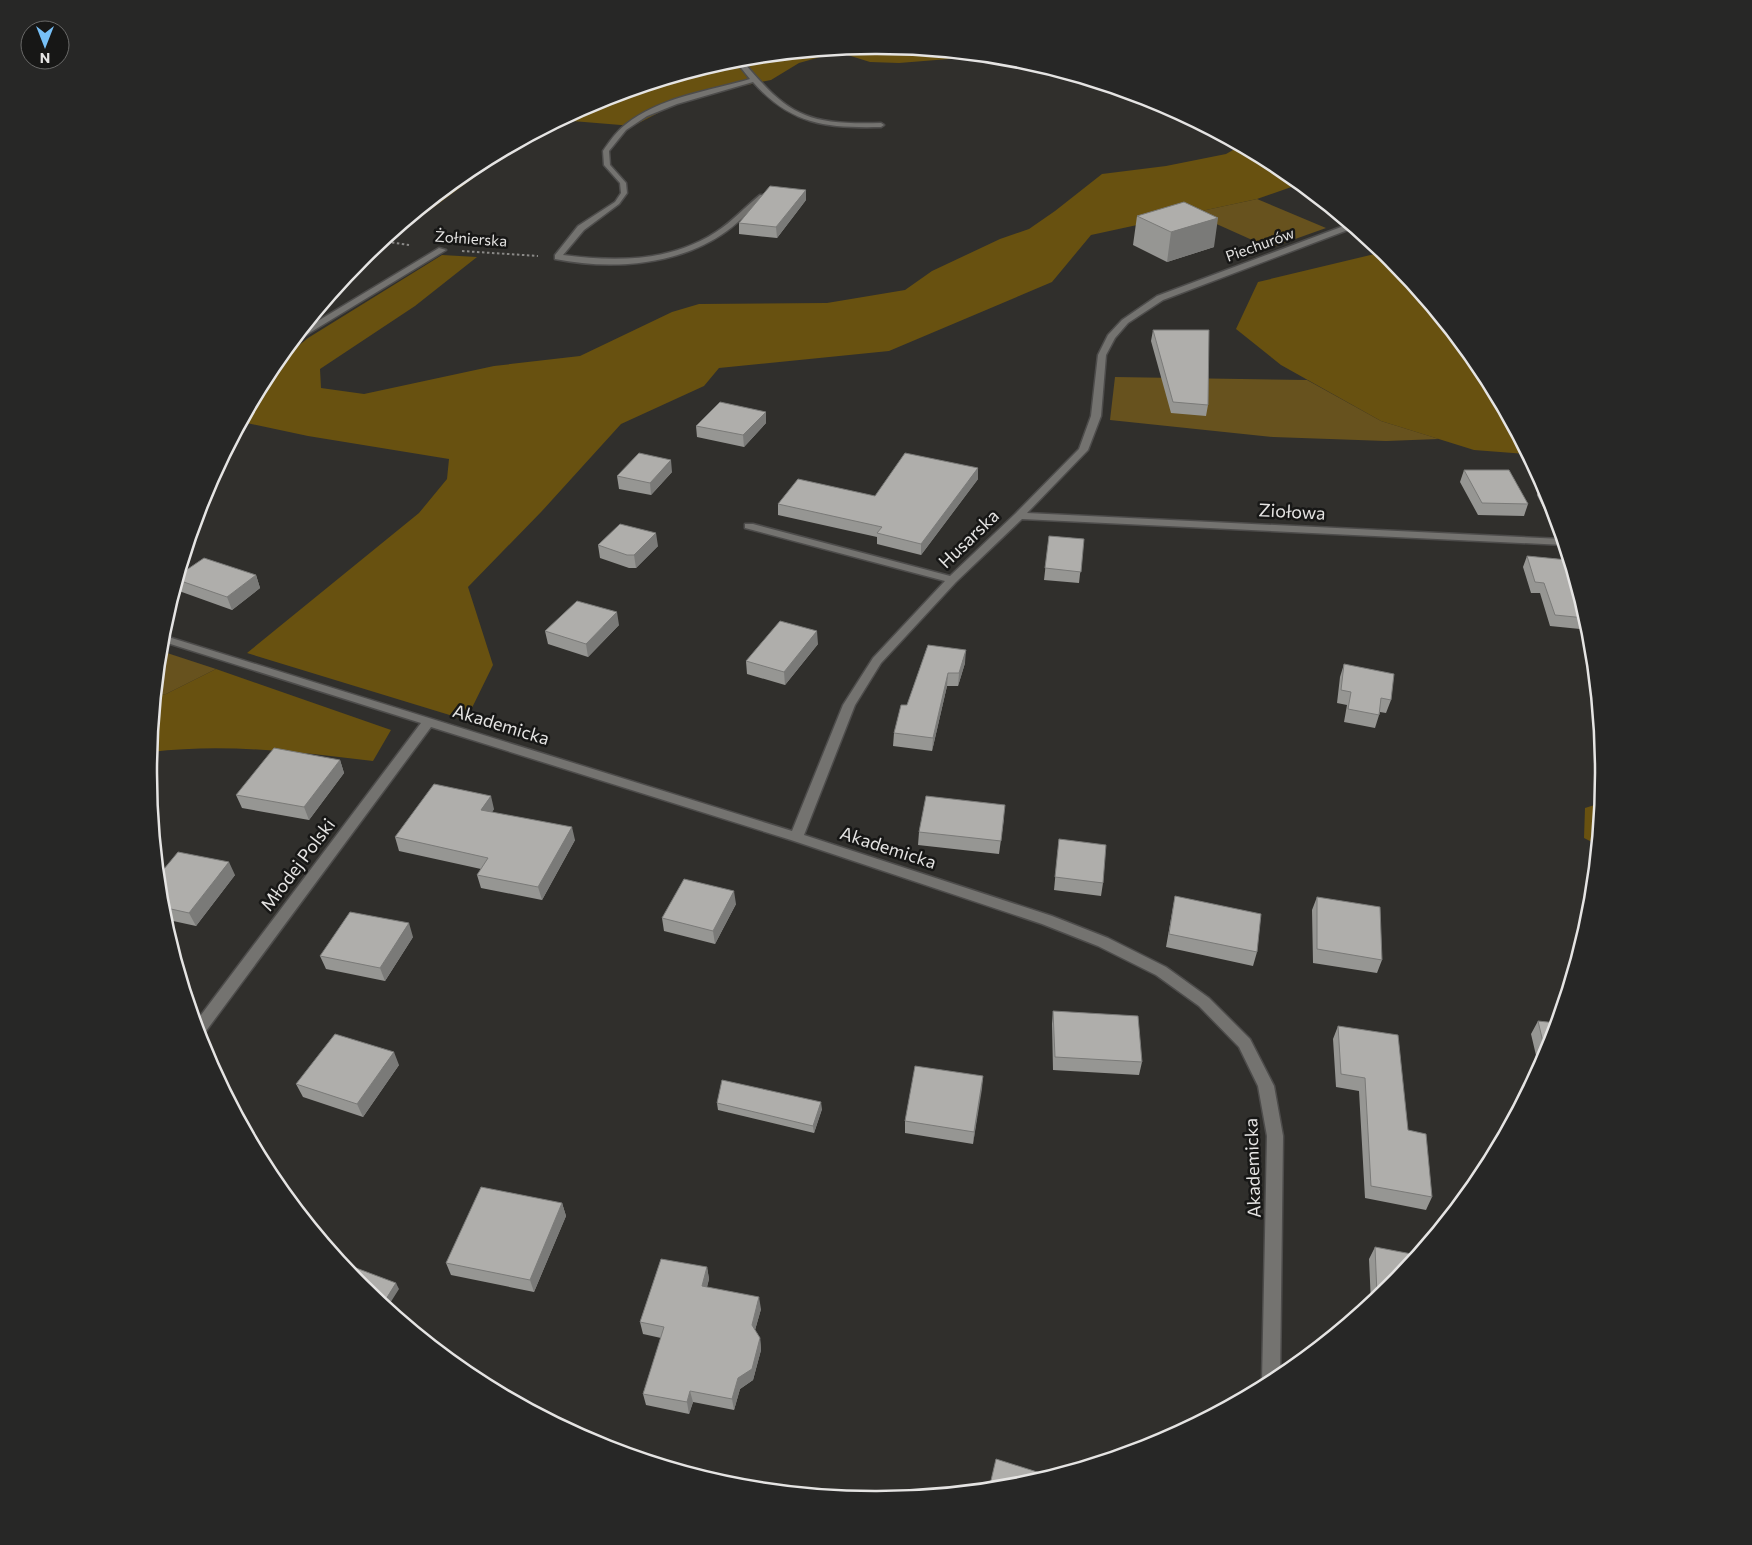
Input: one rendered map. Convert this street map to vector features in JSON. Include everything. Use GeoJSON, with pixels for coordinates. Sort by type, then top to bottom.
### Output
{"type":"FeatureCollection","features":[{"type":"Feature","properties":{"kind":"street"},"geometry":{"type":"LineString","coordinates":[[744,67],[762,88],[783,108],[810,119],[852,126],[881,125]]}},
{"type":"Feature","properties":{"kind":"street"},"geometry":{"type":"LineString","coordinates":[[558,257],[582,228],[617,203],[624,193],[623,183],[607,165],[606,151],[617,135],[631,123],[654,111],[690,98],[730,88],[755,79]]}},
{"type":"Feature","properties":{"kind":"street"},"geometry":{"type":"LineString","coordinates":[[730,88],[762,88]]}},
{"type":"Feature","properties":{"kind":"street"},"geometry":{"type":"LineString","coordinates":[[558,257],[594,263],[637,262],[678,253],[719,234],[762,196]]}},
{"type":"Feature","properties":{"kind":"street","name":"Piechurów"},"geometry":{"type":"LineString","coordinates":[[1178,290],[1345,228]]}},
{"type":"Feature","properties":{"kind":"street"},"geometry":{"type":"LineString","coordinates":[[312,328],[442,250]]}},
{"type":"Feature","properties":{"kind":"street","name":"Husarska"},"geometry":{"type":"LineString","coordinates":[[796,837],[849,705],[877,661],[952,580],[1074,460],[1090,438],[1095,423],[1102,355],[1108,339],[1144,308],[1178,290]]}},
{"type":"Feature","properties":{"kind":"street","name":"Ziołowa"},"geometry":{"type":"LineString","coordinates":[[1019,516],[1557,542]]}},
{"type":"Feature","properties":{"kind":"street"},"geometry":{"type":"LineString","coordinates":[[749,526],[952,580]]}},
{"type":"Feature","properties":{"kind":"street","name":"Akademicka"},"geometry":{"type":"LineString","coordinates":[[170,640],[796,837],[1047,920],[1103,942],[1162,971],[1204,1002],[1246,1043],[1266,1086],[1275,1136],[1271,1372]]}},
{"type":"Feature","properties":{"kind":"street","name":"Młodej Polski"},"geometry":{"type":"LineString","coordinates":[[203,1024],[428,722]]}},
{"type":"Feature","properties":{"kind":"path","name":"Żołnierska"},"geometry":{"type":"LineString","coordinates":[[391,242],[442,250],[558,257]]}},
{"type":"Feature","properties":{"kind":"shaded area"},"geometry":{"type":"Polygon","coordinates":[[[826,55],[799,63],[771,80],[689,97],[633,126],[573,121],[601,108],[690,78],[782,60],[826,55]]]}},
{"type":"Feature","properties":{"kind":"shaded area"},"geometry":{"type":"Polygon","coordinates":[[[846,55],[923,55],[955,58],[899,63],[870,62],[846,55]]]}},
{"type":"Feature","properties":{"kind":"shaded area"},"geometry":{"type":"Polygon","coordinates":[[[1234,149],[1292,187],[1257,199],[1091,235],[1052,282],[889,351],[719,368],[704,386],[621,424],[542,511],[468,587],[493,665],[466,720],[247,653],[419,513],[447,479],[449,459],[308,436],[248,423],[278,373],[298,346],[308,338],[442,255],[477,257],[415,306],[320,369],[321,388],[364,394],[494,366],[580,356],[672,312],[699,304],[827,303],[905,290],[932,271],[1000,239],[1029,229],[1102,174],[1166,166],[1226,154],[1234,149]]]}},
{"type":"Feature","properties":{"kind":"shaded area"},"geometry":{"type":"Polygon","coordinates":[[[476,176],[415,222],[438,202],[476,176]]]}},
{"type":"Feature","properties":{"kind":"shaded area"},"geometry":{"type":"Polygon","coordinates":[[[1257,199],[1326,228],[1270,248],[1192,213],[1257,199]]]}},
{"type":"Feature","properties":{"kind":"shaded area"},"geometry":{"type":"Polygon","coordinates":[[[1374,254],[1416,299],[1474,373],[1520,453],[1474,450],[1381,421],[1281,365],[1236,329],[1258,282],[1374,254]]]}},
{"type":"Feature","properties":{"kind":"shaded area"},"geometry":{"type":"Polygon","coordinates":[[[1115,377],[1307,380],[1381,421],[1439,439],[1386,441],[1273,437],[1110,420],[1115,377]]]}},
{"type":"Feature","properties":{"kind":"shaded area"},"geometry":{"type":"Polygon","coordinates":[[[167,653],[216,669],[162,695],[167,653]]]}},
{"type":"Feature","properties":{"kind":"shaded area"},"geometry":{"type":"Polygon","coordinates":[[[216,669],[391,730],[373,761],[262,750],[206,748],[158,751],[162,695],[216,669]]]}},
{"type":"Feature","properties":{"kind":"shaded area"},"geometry":{"type":"Polygon","coordinates":[[[1594,805],[1591,842],[1584,838],[1585,808],[1594,805]]]}},
{"type":"Feature","properties":{"kind":"building"},"geometry":{"type":"Polygon","coordinates":[[[770,186],[806,190],[776,227],[739,223],[770,186]]]}},
{"type":"Feature","properties":{"kind":"building"},"geometry":{"type":"Polygon","coordinates":[[[1184,202],[1218,218],[1171,232],[1137,216],[1184,202]]]}},
{"type":"Feature","properties":{"kind":"building"},"geometry":{"type":"Polygon","coordinates":[[[1153,330],[1209,330],[1208,405],[1173,402],[1153,330]]]}},
{"type":"Feature","properties":{"kind":"building"},"geometry":{"type":"Polygon","coordinates":[[[720,402],[766,412],[743,435],[696,426],[720,402]]]}},
{"type":"Feature","properties":{"kind":"building"},"geometry":{"type":"Polygon","coordinates":[[[639,453],[671,460],[650,483],[617,476],[639,453]]]}},
{"type":"Feature","properties":{"kind":"building"},"geometry":{"type":"Polygon","coordinates":[[[905,453],[978,468],[921,544],[877,533],[882,527],[778,504],[798,479],[875,496],[905,453]]]}},
{"type":"Feature","properties":{"kind":"building"},"geometry":{"type":"Polygon","coordinates":[[[1464,470],[1509,470],[1528,504],[1482,503],[1464,470]]]}},
{"type":"Feature","properties":{"kind":"building"},"geometry":{"type":"Polygon","coordinates":[[[620,524],[656,533],[634,555],[627,555],[598,545],[620,524]]]}},
{"type":"Feature","properties":{"kind":"building"},"geometry":{"type":"Polygon","coordinates":[[[1049,536],[1084,539],[1081,572],[1045,568],[1049,536]]]}},
{"type":"Feature","properties":{"kind":"building"},"geometry":{"type":"Polygon","coordinates":[[[1527,556],[1562,559],[1577,617],[1555,615],[1544,583],[1535,582],[1527,556]]]}},
{"type":"Feature","properties":{"kind":"building"},"geometry":{"type":"Polygon","coordinates":[[[204,558],[256,575],[227,597],[183,582],[187,570],[204,558]]]}},
{"type":"Feature","properties":{"kind":"building"},"geometry":{"type":"Polygon","coordinates":[[[577,601],[617,612],[586,644],[545,631],[577,601]]]}},
{"type":"Feature","properties":{"kind":"building"},"geometry":{"type":"Polygon","coordinates":[[[780,621],[817,631],[784,672],[746,661],[780,621]]]}},
{"type":"Feature","properties":{"kind":"building"},"geometry":{"type":"Polygon","coordinates":[[[928,645],[966,650],[959,673],[948,673],[933,738],[894,733],[901,705],[907,705],[928,645]]]}},
{"type":"Feature","properties":{"kind":"building"},"geometry":{"type":"Polygon","coordinates":[[[1344,664],[1394,674],[1391,700],[1381,698],[1379,715],[1348,709],[1351,692],[1341,690],[1344,664]]]}},
{"type":"Feature","properties":{"kind":"building"},"geometry":{"type":"Polygon","coordinates":[[[274,748],[340,760],[304,807],[236,795],[274,748]]]}},
{"type":"Feature","properties":{"kind":"building"},"geometry":{"type":"Polygon","coordinates":[[[434,784],[491,796],[481,810],[572,827],[538,887],[477,875],[488,858],[395,837],[434,784]]]}},
{"type":"Feature","properties":{"kind":"building"},"geometry":{"type":"Polygon","coordinates":[[[926,796],[1005,805],[1001,841],[919,832],[926,796]]]}},
{"type":"Feature","properties":{"kind":"building"},"geometry":{"type":"Polygon","coordinates":[[[1059,839],[1106,845],[1103,883],[1055,877],[1059,839]]]}},
{"type":"Feature","properties":{"kind":"building"},"geometry":{"type":"Polygon","coordinates":[[[178,852],[229,862],[189,913],[170,909],[164,869],[178,852]]]}},
{"type":"Feature","properties":{"kind":"building"},"geometry":{"type":"Polygon","coordinates":[[[684,879],[734,891],[713,931],[662,918],[684,879]]]}},
{"type":"Feature","properties":{"kind":"building"},"geometry":{"type":"Polygon","coordinates":[[[1175,896],[1261,914],[1257,952],[1169,934],[1175,896]]]}},
{"type":"Feature","properties":{"kind":"building"},"geometry":{"type":"Polygon","coordinates":[[[1317,897],[1380,907],[1382,960],[1317,949],[1317,897]]]}},
{"type":"Feature","properties":{"kind":"building"},"geometry":{"type":"Polygon","coordinates":[[[350,912],[409,923],[380,968],[320,956],[350,912]]]}},
{"type":"Feature","properties":{"kind":"building"},"geometry":{"type":"Polygon","coordinates":[[[1053,1011],[1138,1016],[1142,1062],[1055,1057],[1053,1011]]]}},
{"type":"Feature","properties":{"kind":"building"},"geometry":{"type":"Polygon","coordinates":[[[1538,1021],[1550,1022],[1543,1041],[1538,1021]]]}},
{"type":"Feature","properties":{"kind":"building"},"geometry":{"type":"Polygon","coordinates":[[[1338,1026],[1398,1035],[1408,1130],[1426,1134],[1432,1197],[1371,1186],[1365,1078],[1341,1074],[1338,1026]]]}},
{"type":"Feature","properties":{"kind":"building"},"geometry":{"type":"Polygon","coordinates":[[[335,1034],[394,1052],[357,1104],[296,1084],[335,1034]]]}},
{"type":"Feature","properties":{"kind":"building"},"geometry":{"type":"Polygon","coordinates":[[[915,1066],[983,1076],[974,1132],[905,1121],[915,1066]]]}},
{"type":"Feature","properties":{"kind":"building"},"geometry":{"type":"Polygon","coordinates":[[[722,1080],[821,1102],[813,1126],[717,1103],[722,1080]]]}},
{"type":"Feature","properties":{"kind":"building"},"geometry":{"type":"Polygon","coordinates":[[[481,1187],[562,1203],[530,1280],[446,1263],[481,1187]]]}},
{"type":"Feature","properties":{"kind":"building"},"geometry":{"type":"Polygon","coordinates":[[[1375,1247],[1409,1254],[1384,1281],[1377,1288],[1375,1247]]]}},
{"type":"Feature","properties":{"kind":"building"},"geometry":{"type":"Polygon","coordinates":[[[661,1259],[707,1267],[702,1286],[759,1297],[752,1325],[760,1338],[752,1369],[738,1378],[732,1399],[690,1391],[687,1402],[643,1394],[664,1327],[640,1322],[661,1259]]]}},
{"type":"Feature","properties":{"kind":"building"},"geometry":{"type":"Polygon","coordinates":[[[356,1268],[396,1283],[386,1298],[356,1268]]]}},
{"type":"Feature","properties":{"kind":"building"},"geometry":{"type":"Polygon","coordinates":[[[996,1459],[1038,1472],[1016,1477],[991,1481],[996,1459]]]}}]}
